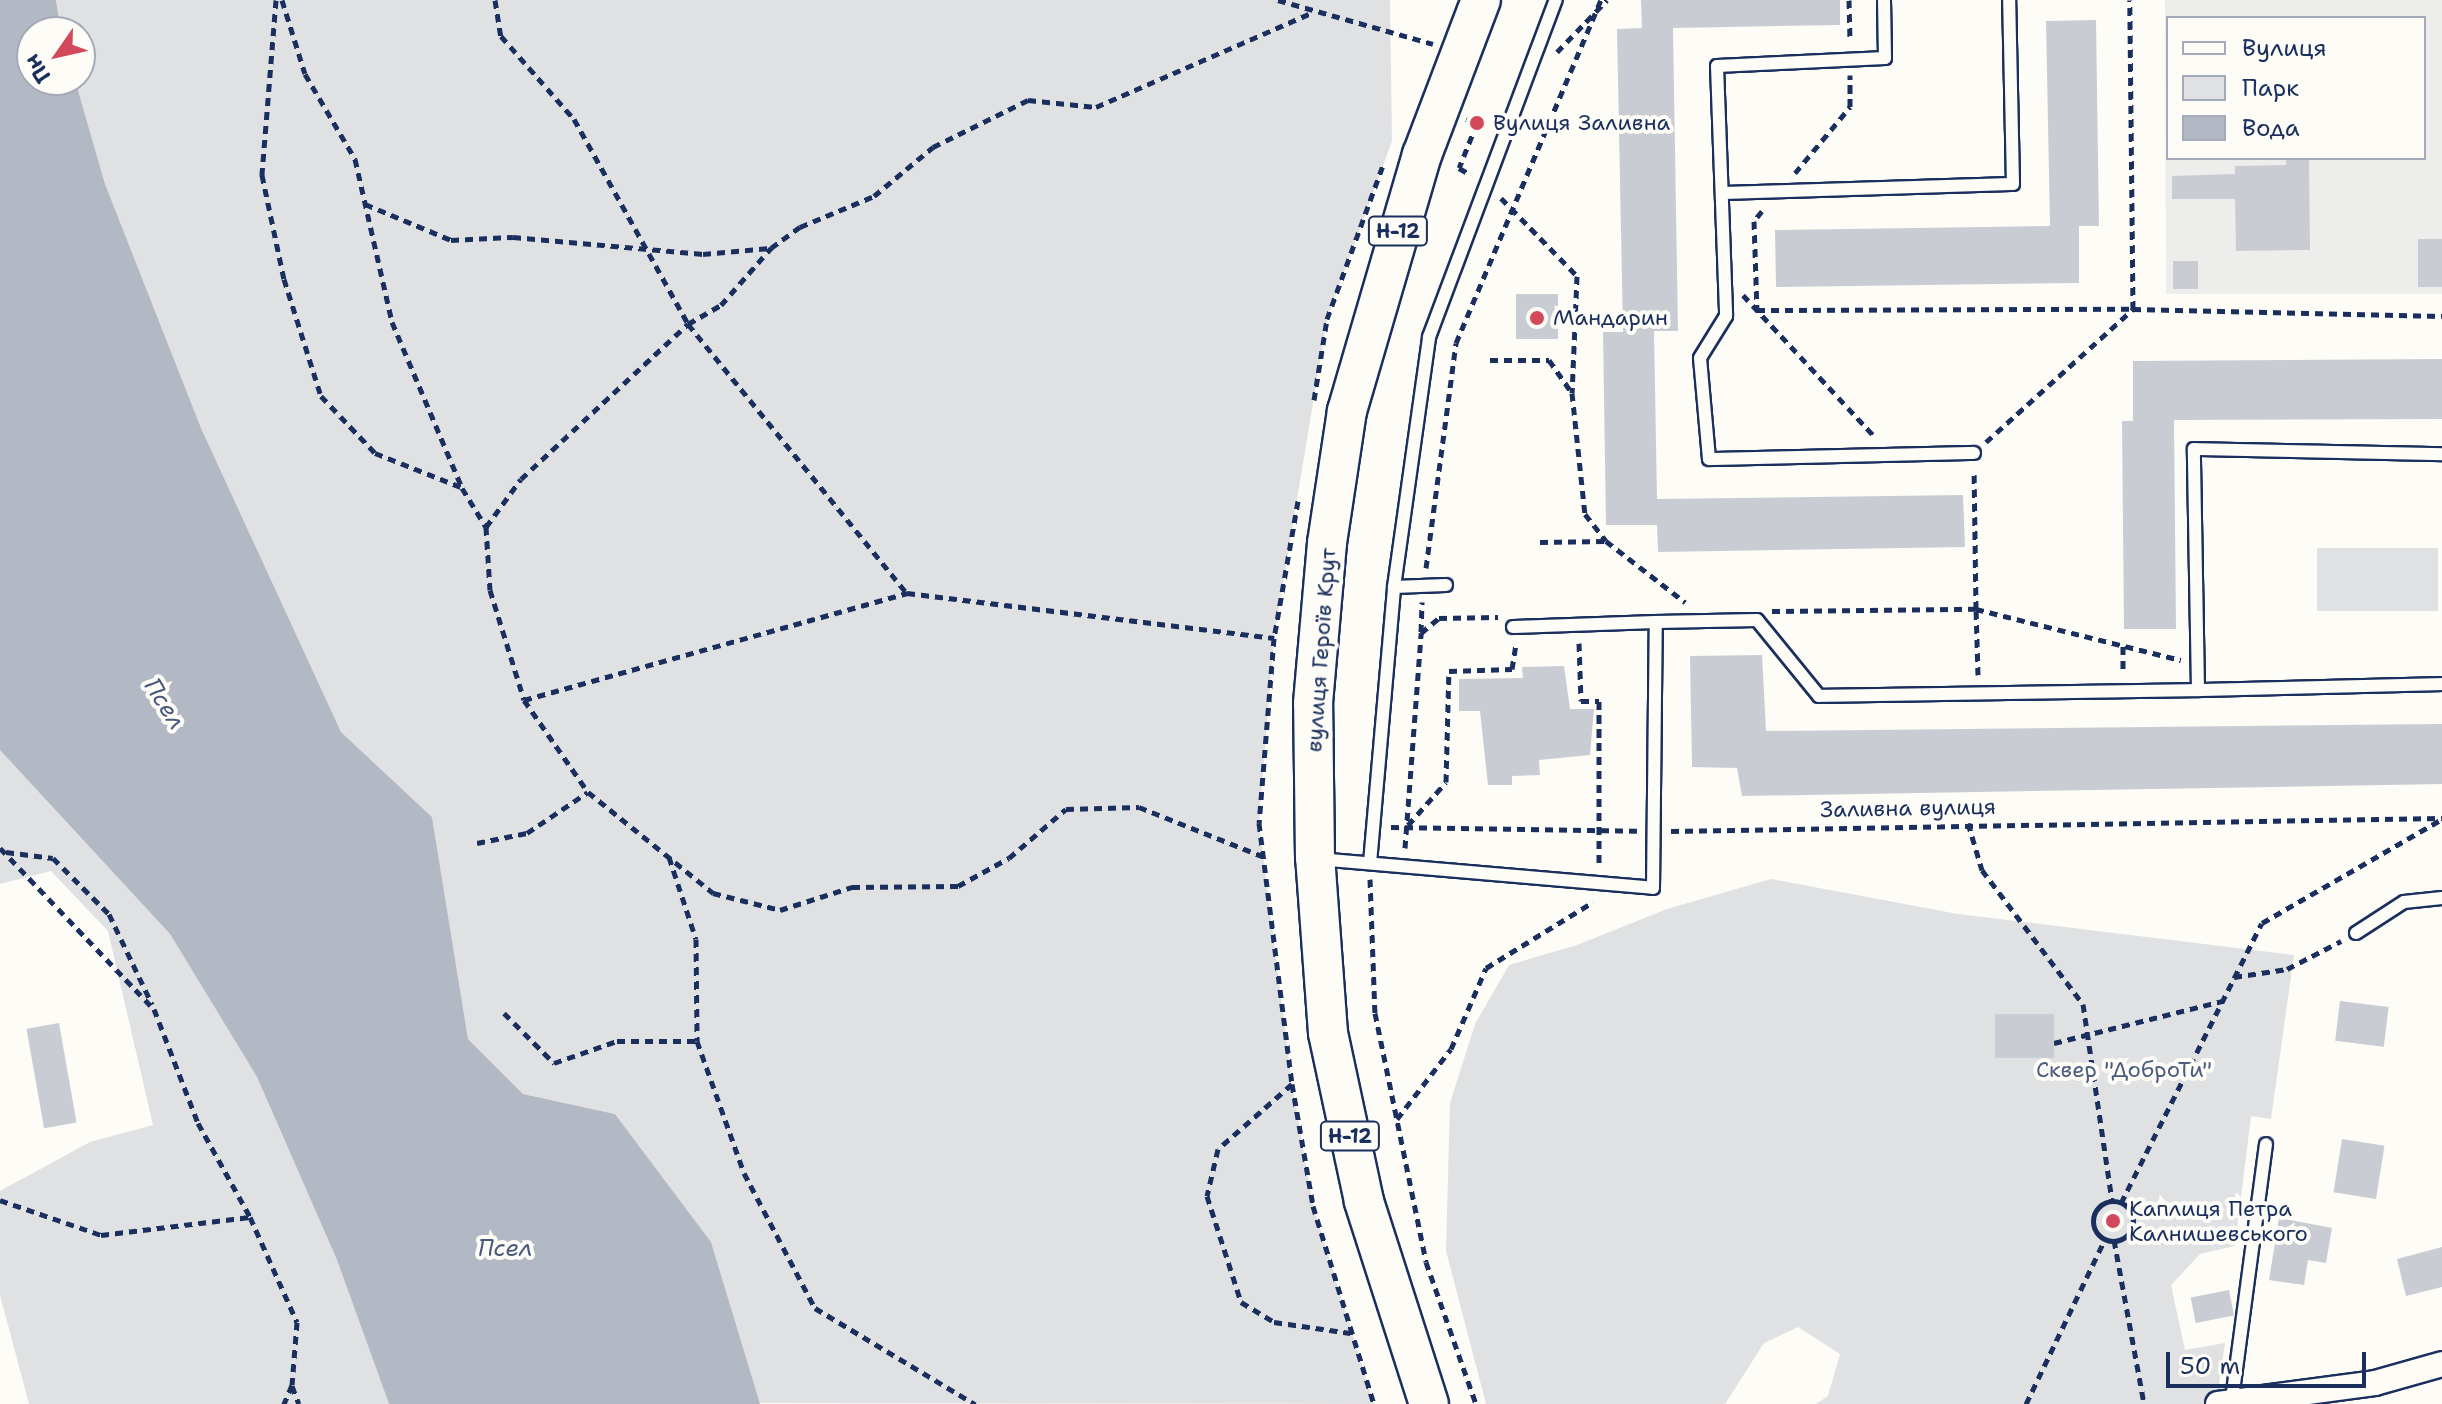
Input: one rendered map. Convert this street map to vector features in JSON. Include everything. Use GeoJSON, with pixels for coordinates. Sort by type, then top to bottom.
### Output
{"type":"FeatureCollection","features":[{"type":"Feature","properties":{"kind":"main road","name":"вулиця Героїв Крут"},"geometry":{"type":"LineString","coordinates":[[1429,1404],[1364,1201],[1328,1033],[1315,858],[1313,703],[1327,543],[1347,411],[1382,280],[1481,0]]}},
{"type":"Feature","properties":{"kind":"street"},"geometry":{"type":"LineString","coordinates":[[2225,1402],[2375,1383],[2442,1364]]}},
{"type":"Feature","properties":{"kind":"lane"},"geometry":{"type":"LineString","coordinates":[[1370,863],[1394,587],[1429,337],[1518,93],[1556,0]]}},
{"type":"Feature","properties":{"kind":"lane"},"geometry":{"type":"LineString","coordinates":[[1884,0],[1885,58],[1717,66],[1726,316],[1700,358],[1709,459],[1974,453]]}},
{"type":"Feature","properties":{"kind":"lane"},"geometry":{"type":"LineString","coordinates":[[1722,193],[2013,184],[2009,0]]}},
{"type":"Feature","properties":{"kind":"lane"},"geometry":{"type":"LineString","coordinates":[[2198,690],[2194,449],[2442,454]]}},
{"type":"Feature","properties":{"kind":"lane"},"geometry":{"type":"LineString","coordinates":[[1394,587],[1446,585]]}},
{"type":"Feature","properties":{"kind":"lane"},"geometry":{"type":"LineString","coordinates":[[1513,627],[1757,620],[1819,696],[2442,684]]}},
{"type":"Feature","properties":{"kind":"lane"},"geometry":{"type":"LineString","coordinates":[[1315,858],[1653,888],[1656,622]]}},
{"type":"Feature","properties":{"kind":"lane"},"geometry":{"type":"LineString","coordinates":[[2356,933],[2404,902],[2442,898]]}},
{"type":"Feature","properties":{"kind":"lane"},"geometry":{"type":"LineString","coordinates":[[2225,1402],[2266,1144]]}},
{"type":"Feature","properties":{"kind":"path"},"geometry":{"type":"LineString","coordinates":[[279,0],[305,74],[355,159],[392,322],[462,488],[486,527],[490,590],[524,700],[588,792],[713,893],[780,910],[852,887],[958,886],[1009,858],[1066,809],[1139,807],[1262,856]]}},
{"type":"Feature","properties":{"kind":"path"},"geometry":{"type":"LineString","coordinates":[[279,0],[262,175],[284,279],[321,396],[375,453],[462,488]]}},
{"type":"Feature","properties":{"kind":"path"},"geometry":{"type":"LineString","coordinates":[[495,0],[501,36],[574,119],[688,324],[907,593]]}},
{"type":"Feature","properties":{"kind":"path"},"geometry":{"type":"LineString","coordinates":[[1278,0],[1460,54]]}},
{"type":"Feature","properties":{"kind":"path"},"geometry":{"type":"LineString","coordinates":[[1421,633],[1423,586],[1456,343],[1515,213],[1604,0]]}},
{"type":"Feature","properties":{"kind":"path"},"geometry":{"type":"LineString","coordinates":[[1757,310],[1754,221],[1850,107],[1849,0]]}},
{"type":"Feature","properties":{"kind":"path"},"geometry":{"type":"LineString","coordinates":[[1974,453],[2133,309],[2130,0]]}},
{"type":"Feature","properties":{"kind":"path"},"geometry":{"type":"LineString","coordinates":[[1518,93],[1597,11]]}},
{"type":"Feature","properties":{"kind":"path"},"geometry":{"type":"LineString","coordinates":[[486,527],[521,479],[688,324],[721,305],[771,248],[800,227],[874,196],[933,147],[1028,100],[1096,107],[1313,12]]}},
{"type":"Feature","properties":{"kind":"path"},"geometry":{"type":"LineString","coordinates":[[1485,182],[1577,276],[1572,393],[1585,514],[1606,541],[1698,612]]}},
{"type":"Feature","properties":{"kind":"path"},"geometry":{"type":"LineString","coordinates":[[365,204],[451,240],[513,237],[703,254],[771,248]]}},
{"type":"Feature","properties":{"kind":"path"},"geometry":{"type":"LineString","coordinates":[[1725,275],[1892,455]]}},
{"type":"Feature","properties":{"kind":"path"},"geometry":{"type":"LineString","coordinates":[[1757,310],[2133,309],[2442,316]]}},
{"type":"Feature","properties":{"kind":"path"},"geometry":{"type":"LineString","coordinates":[[1490,360],[1549,360],[1572,393]]}},
{"type":"Feature","properties":{"kind":"path"},"geometry":{"type":"LineString","coordinates":[[1540,542],[1606,541]]}},
{"type":"Feature","properties":{"kind":"path"},"geometry":{"type":"LineString","coordinates":[[524,700],[907,593],[1274,638]]}},
{"type":"Feature","properties":{"kind":"path"},"geometry":{"type":"LineString","coordinates":[[1978,693],[1976,609],[2197,664]]}},
{"type":"Feature","properties":{"kind":"path"},"geometry":{"type":"LineString","coordinates":[[1579,643],[1581,701],[1599,701],[1599,884]]}},
{"type":"Feature","properties":{"kind":"path"},"geometry":{"type":"LineString","coordinates":[[1566,644],[1592,643]]}},
{"type":"Feature","properties":{"kind":"path"},"geometry":{"type":"LineString","coordinates":[[1407,827],[1446,782],[1449,671],[1512,669],[1513,646],[1526,645]]}},
{"type":"Feature","properties":{"kind":"path"},"geometry":{"type":"LineString","coordinates":[[2123,646],[2124,691]]}},
{"type":"Feature","properties":{"kind":"path"},"geometry":{"type":"LineString","coordinates":[[477,843],[527,833],[588,792]]}},
{"type":"Feature","properties":{"kind":"path"},"geometry":{"type":"LineString","coordinates":[[2121,1203],[2262,923],[2442,818]]}},
{"type":"Feature","properties":{"kind":"path","name":"Заливна вулиця"},"geometry":{"type":"LineString","coordinates":[[1374,826],[1653,832],[1968,823],[2442,818]]}},
{"type":"Feature","properties":{"kind":"path"},"geometry":{"type":"LineString","coordinates":[[1968,823],[1982,870],[2083,1004],[2090,1035],[2112,1201]]}},
{"type":"Feature","properties":{"kind":"path"},"geometry":{"type":"LineString","coordinates":[[3,850],[60,916],[154,1009]]}},
{"type":"Feature","properties":{"kind":"path"},"geometry":{"type":"LineString","coordinates":[[3,850],[53,858],[109,914],[154,1009],[198,1123],[250,1217],[297,1322],[292,1385],[284,1404]]}},
{"type":"Feature","properties":{"kind":"path"},"geometry":{"type":"LineString","coordinates":[[668,856],[696,939],[697,1041],[744,1173],[815,1308],[975,1404]]}},
{"type":"Feature","properties":{"kind":"path"},"geometry":{"type":"LineString","coordinates":[[1370,863],[1375,1013],[1426,1262],[1476,1404]]}},
{"type":"Feature","properties":{"kind":"path"},"geometry":{"type":"LineString","coordinates":[[1397,1119],[1451,1049],[1486,968],[1620,886]]}},
{"type":"Feature","properties":{"kind":"path"},"geometry":{"type":"LineString","coordinates":[[2233,977],[2287,969],[2356,933]]}},
{"type":"Feature","properties":{"kind":"path"},"geometry":{"type":"LineString","coordinates":[[2054,1043],[2223,1001]]}},
{"type":"Feature","properties":{"kind":"path"},"geometry":{"type":"LineString","coordinates":[[504,1013],[554,1063],[617,1041],[697,1041]]}},
{"type":"Feature","properties":{"kind":"path"},"geometry":{"type":"LineString","coordinates":[[1292,1084],[1218,1149],[1207,1196],[1241,1302],[1274,1322],[1350,1333]]}},
{"type":"Feature","properties":{"kind":"path"},"geometry":{"type":"LineString","coordinates":[[0,1200],[101,1235],[250,1217]]}},
{"type":"Feature","properties":{"kind":"path"},"geometry":{"type":"LineString","coordinates":[[2112,1201],[2121,1203],[2130,1211],[2132,1224],[2126,1236],[2105,1239],[2096,1230],[2093,1217],[2100,1206],[2112,1201]]}},
{"type":"Feature","properties":{"kind":"path"},"geometry":{"type":"LineString","coordinates":[[2026,1404],[2105,1239]]}},
{"type":"Feature","properties":{"kind":"path"},"geometry":{"type":"LineString","coordinates":[[2114,1240],[2144,1404]]}},
{"type":"Feature","properties":{"kind":"path"},"geometry":{"type":"LineString","coordinates":[[292,1385],[299,1404]]}},
{"type":"Feature","properties":{"kind":"shaded area"},"geometry":{"type":"Polygon","coordinates":[[[2165,0],[2442,0],[2442,294],[2166,294],[2165,0]]]}},
{"type":"Feature","properties":{"kind":"green space"},"geometry":{"type":"Polygon","coordinates":[[[56,0],[1390,0],[1392,141],[1327,319],[1274,638],[1259,823],[1292,1084],[1313,1206],[1374,1404],[758,1403],[711,1242],[615,1114],[523,1094],[468,1039],[432,817],[341,732],[201,428],[105,184],[80,96],[96,96],[96,16],[58,16],[56,0]]]}},
{"type":"Feature","properties":{"kind":"green space"},"geometry":{"type":"Polygon","coordinates":[[[2317,548],[2438,548],[2438,611],[2317,611],[2317,548]]]}},
{"type":"Feature","properties":{"kind":"green space"},"geometry":{"type":"Polygon","coordinates":[[[0,750],[170,934],[257,1077],[337,1260],[389,1404],[29,1404],[0,1295],[0,1191],[90,1142],[153,1125],[108,931],[51,871],[0,884],[0,750]]]}},
{"type":"Feature","properties":{"kind":"green space","name":"Сквер \"ДоброТи\""},"geometry":{"type":"Polygon","coordinates":[[[1771,879],[1958,914],[2294,955],[2271,1119],[2251,1116],[2235,1246],[2200,1254],[2171,1285],[2185,1350],[2225,1343],[2219,1384],[2227,1404],[1816,1404],[1828,1396],[1840,1354],[1798,1327],[1764,1343],[1725,1404],[1486,1404],[1446,1251],[1450,1103],[1475,1024],[1509,965],[1577,945],[1667,909],[1771,879]]]}},
{"type":"Feature","properties":{"kind":"water","name":"Псел"},"geometry":{"type":"Polygon","coordinates":[[[0,0],[56,0],[58,16],[16,16],[16,96],[80,96],[105,184],[201,428],[341,732],[432,817],[468,1039],[523,1094],[615,1114],[711,1242],[760,1404],[389,1404],[337,1260],[257,1077],[170,934],[0,750],[0,0]]]}},
{"type":"Feature","properties":{"kind":"building"},"geometry":{"type":"Polygon","coordinates":[[[1641,0],[1840,0],[1840,25],[1673,28],[1678,331],[1654,331],[1657,499],[1963,495],[1965,547],[1658,552],[1657,525],[1606,525],[1603,332],[1623,332],[1617,29],[1642,28],[1641,0]]]}},
{"type":"Feature","properties":{"kind":"building"},"geometry":{"type":"Polygon","coordinates":[[[2096,20],[2099,226],[2079,226],[2079,283],[1776,287],[1775,230],[2050,226],[2046,21],[2096,20]]]}},
{"type":"Feature","properties":{"kind":"building"},"geometry":{"type":"Polygon","coordinates":[[[2286,160],[2309,160],[2310,250],[2236,251],[2235,199],[2172,199],[2172,176],[2235,174],[2235,166],[2286,165],[2286,160]]]}},
{"type":"Feature","properties":{"kind":"building"},"geometry":{"type":"Polygon","coordinates":[[[2418,239],[2442,239],[2442,287],[2418,287],[2418,239]]]}},
{"type":"Feature","properties":{"kind":"building"},"geometry":{"type":"Polygon","coordinates":[[[2173,261],[2198,261],[2198,289],[2173,289],[2173,261]]]}},
{"type":"Feature","properties":{"kind":"building","name":"Мандарин"},"geometry":{"type":"Polygon","coordinates":[[[1516,294],[1558,294],[1558,339],[1516,339],[1516,294]]]}},
{"type":"Feature","properties":{"kind":"building"},"geometry":{"type":"Polygon","coordinates":[[[2442,359],[2442,419],[2174,420],[2176,629],[2124,629],[2122,421],[2133,421],[2133,361],[2442,359]]]}},
{"type":"Feature","properties":{"kind":"building"},"geometry":{"type":"Polygon","coordinates":[[[1762,655],[1766,731],[2442,724],[2442,784],[1742,796],[1737,768],[1692,767],[1690,656],[1762,655]]]}},
{"type":"Feature","properties":{"kind":"building"},"geometry":{"type":"Polygon","coordinates":[[[1564,666],[1570,709],[1594,709],[1590,755],[1539,760],[1540,775],[1512,776],[1512,785],[1488,785],[1480,711],[1459,711],[1459,679],[1523,678],[1522,667],[1564,666]]]}},
{"type":"Feature","properties":{"kind":"building"},"geometry":{"type":"Polygon","coordinates":[[[2340,1001],[2389,1007],[2384,1047],[2335,1041],[2340,1001]]]}},
{"type":"Feature","properties":{"kind":"building"},"geometry":{"type":"Polygon","coordinates":[[[1995,1014],[2054,1014],[2054,1058],[1995,1058],[1995,1014]]]}},
{"type":"Feature","properties":{"kind":"building"},"geometry":{"type":"Polygon","coordinates":[[[59,1023],[77,1122],[44,1128],[27,1029],[59,1023]]]}},
{"type":"Feature","properties":{"kind":"building"},"geometry":{"type":"Polygon","coordinates":[[[2342,1139],[2384,1146],[2376,1199],[2334,1192],[2342,1139]]]}},
{"type":"Feature","properties":{"kind":"building"},"geometry":{"type":"Polygon","coordinates":[[[2279,1218],[2332,1228],[2326,1263],[2308,1260],[2304,1285],[2269,1280],[2279,1218]]]}},
{"type":"Feature","properties":{"kind":"building"},"geometry":{"type":"Polygon","coordinates":[[[2442,1247],[2442,1287],[2406,1296],[2397,1259],[2442,1247]]]}},
{"type":"Feature","properties":{"kind":"building"},"geometry":{"type":"Polygon","coordinates":[[[2229,1290],[2234,1316],[2196,1323],[2191,1297],[2229,1290]]]}},
{"type":"Feature","properties":{"kind":"place","name":"Вулиця Заливна"},"geometry":{"type":"Point","coordinates":[1477,123]}},
{"type":"Feature","properties":{"kind":"place","name":"Мандарин"},"geometry":{"type":"Point","coordinates":[1537,318]}},
{"type":"Feature","properties":{"kind":"place","name":"Каплиця Петра Калнишевського"},"geometry":{"type":"Point","coordinates":[2113,1221]}}]}
